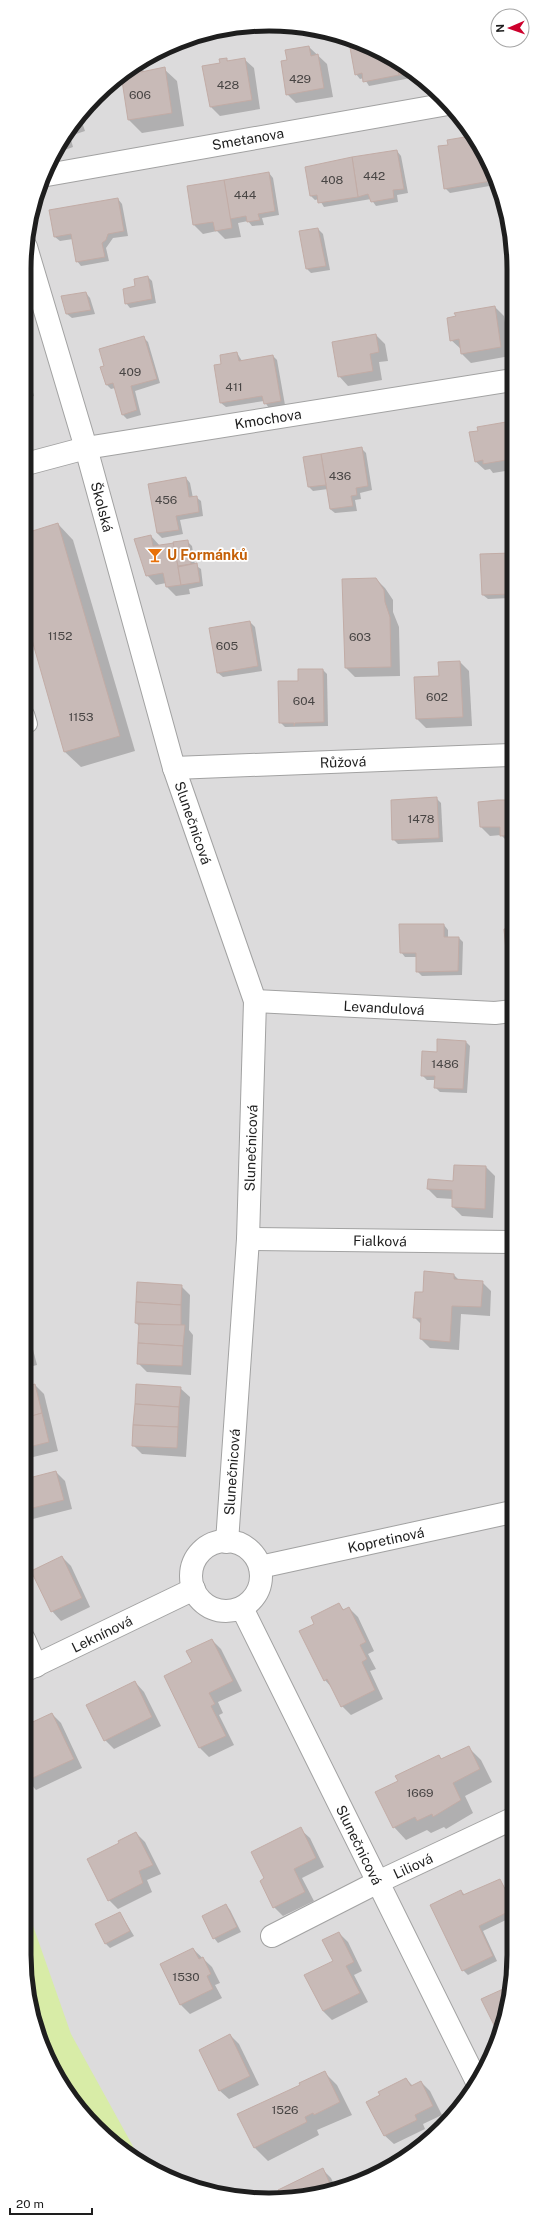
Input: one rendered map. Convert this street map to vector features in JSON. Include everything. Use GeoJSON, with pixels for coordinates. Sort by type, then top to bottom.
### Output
{"type":"FeatureCollection","features":[{"type":"Feature","properties":{"kind":"street","name":"Smetanova"},"geometry":{"type":"LineString","coordinates":[[51,174],[441,105]]}},
{"type":"Feature","properties":{"kind":"street","name":"Školská"},"geometry":{"type":"LineString","coordinates":[[31,265],[86,448],[174,768]]}},
{"type":"Feature","properties":{"kind":"street","name":"Kmochova"},"geometry":{"type":"LineString","coordinates":[[31,463],[86,448],[507,381]]}},
{"type":"Feature","properties":{"kind":"street","name":"Růžová"},"geometry":{"type":"LineString","coordinates":[[174,768],[507,755]]}},
{"type":"Feature","properties":{"kind":"street","name":"Slunečnicová"},"geometry":{"type":"LineString","coordinates":[[174,768],[256,1001],[248,1239],[227,1542]]}},
{"type":"Feature","properties":{"kind":"street","name":"Levandulová"},"geometry":{"type":"LineString","coordinates":[[256,1001],[495,1013],[507,1012]]}},
{"type":"Feature","properties":{"kind":"street","name":"Fialková"},"geometry":{"type":"LineString","coordinates":[[248,1239],[507,1242]]}},
{"type":"Feature","properties":{"kind":"street","name":"Kopretinová"},"geometry":{"type":"LineString","coordinates":[[260,1567],[507,1513]]}},
{"type":"Feature","properties":{"kind":"street"},"geometry":{"type":"LineString","coordinates":[[227,1542],[246,1548],[256,1558],[260,1567],[260,1584],[258,1590],[255,1596],[242,1608],[232,1611],[219,1610],[206,1605],[194,1589],[192,1569],[198,1556],[207,1547],[227,1542]]}},
{"type":"Feature","properties":{"kind":"street","name":"Leknínová"},"geometry":{"type":"LineString","coordinates":[[31,1669],[194,1589]]}},
{"type":"Feature","properties":{"kind":"street","name":"Slunečnicová"},"geometry":{"type":"LineString","coordinates":[[242,1608],[474,2076]]}},
{"type":"Feature","properties":{"kind":"street","name":"Liliová"},"geometry":{"type":"LineString","coordinates":[[272,1936],[378,1882],[507,1821]]}},
{"type":"Feature","properties":{"kind":"shaded area"},"geometry":{"type":"Polygon","coordinates":[[[269,31],[300,33],[331,39],[346,44],[360,49],[388,63],[414,80],[448,112],[467,137],[489,178],[499,207],[505,238],[507,269],[507,1955],[505,1986],[499,2017],[494,2032],[489,2046],[475,2074],[458,2100],[426,2134],[401,2153],[360,2175],[331,2185],[300,2191],[269,2193],[238,2191],[207,2185],[178,2175],[137,2153],[112,2134],[80,2100],[63,2074],[49,2046],[39,2017],[33,1986],[31,269],[33,238],[39,207],[44,192],[49,178],[63,150],[80,124],[90,112],[124,80],[150,63],[178,49],[207,39],[238,33],[253,32],[269,31]]]}},
{"type":"Feature","properties":{"kind":"green space"},"geometry":{"type":"Polygon","coordinates":[[[31,1920],[71,2034],[136,2153],[112,2134],[80,2100],[63,2074],[49,2046],[39,2017],[33,1986],[31,1920]]]}},
{"type":"Feature","properties":{"kind":"building"},"geometry":{"type":"Polygon","coordinates":[[[350,45],[388,63],[398,69],[399,75],[363,82],[362,73],[355,75],[350,45]]]}},
{"type":"Feature","properties":{"kind":"building"},"geometry":{"type":"Polygon","coordinates":[[[309,46],[311,56],[318,54],[324,88],[286,95],[281,61],[287,60],[285,50],[309,46]]]}},
{"type":"Feature","properties":{"kind":"building"},"geometry":{"type":"Polygon","coordinates":[[[227,58],[227,61],[245,58],[252,100],[210,107],[202,66],[220,63],[219,59],[227,58]]]}},
{"type":"Feature","properties":{"kind":"building"},"geometry":{"type":"Polygon","coordinates":[[[165,67],[172,113],[128,120],[122,82],[141,69],[141,72],[165,67]]]}},
{"type":"Feature","properties":{"kind":"building"},"geometry":{"type":"Polygon","coordinates":[[[398,69],[405,74],[399,75],[398,69]]]}},
{"type":"Feature","properties":{"kind":"building"},"geometry":{"type":"Polygon","coordinates":[[[467,137],[490,181],[444,189],[438,146],[448,145],[447,140],[467,137]]]}},
{"type":"Feature","properties":{"kind":"building"},"geometry":{"type":"Polygon","coordinates":[[[397,150],[404,189],[393,190],[394,198],[371,202],[368,194],[358,197],[352,157],[397,150]]]}},
{"type":"Feature","properties":{"kind":"building"},"geometry":{"type":"Polygon","coordinates":[[[352,157],[358,197],[318,203],[317,195],[310,196],[305,167],[352,157]]]}},
{"type":"Feature","properties":{"kind":"building"},"geometry":{"type":"Polygon","coordinates":[[[269,172],[275,211],[258,214],[260,220],[247,222],[246,216],[230,219],[224,180],[269,172]]]}},
{"type":"Feature","properties":{"kind":"building"},"geometry":{"type":"Polygon","coordinates":[[[224,180],[232,228],[215,231],[213,222],[193,225],[187,186],[224,180]]]}},
{"type":"Feature","properties":{"kind":"building"},"geometry":{"type":"Polygon","coordinates":[[[118,198],[124,231],[108,234],[106,240],[102,243],[105,257],[76,262],[71,234],[54,237],[49,210],[118,198]]]}},
{"type":"Feature","properties":{"kind":"building"},"geometry":{"type":"Polygon","coordinates":[[[318,228],[326,266],[306,269],[299,231],[318,228]]]}},
{"type":"Feature","properties":{"kind":"building"},"geometry":{"type":"Polygon","coordinates":[[[148,276],[152,299],[125,304],[123,289],[135,286],[134,279],[148,276]]]}},
{"type":"Feature","properties":{"kind":"building"},"geometry":{"type":"Polygon","coordinates":[[[86,292],[91,310],[66,314],[61,296],[86,292]]]}},
{"type":"Feature","properties":{"kind":"building"},"geometry":{"type":"Polygon","coordinates":[[[495,306],[501,347],[461,354],[459,339],[450,341],[447,318],[456,316],[454,313],[495,306]]]}},
{"type":"Feature","properties":{"kind":"building"},"geometry":{"type":"Polygon","coordinates":[[[376,334],[379,352],[370,354],[373,371],[338,377],[332,342],[376,334]]]}},
{"type":"Feature","properties":{"kind":"building"},"geometry":{"type":"Polygon","coordinates":[[[144,336],[157,379],[131,386],[137,410],[122,415],[113,383],[106,385],[100,367],[104,366],[99,349],[144,336]]]}},
{"type":"Feature","properties":{"kind":"building"},"geometry":{"type":"Polygon","coordinates":[[[237,352],[239,361],[273,355],[281,401],[264,404],[262,396],[220,403],[214,365],[221,364],[220,355],[237,352]]]}},
{"type":"Feature","properties":{"kind":"building"},"geometry":{"type":"Polygon","coordinates":[[[507,422],[507,460],[483,464],[483,460],[475,462],[469,432],[478,431],[477,427],[507,422]]]}},
{"type":"Feature","properties":{"kind":"building"},"geometry":{"type":"Polygon","coordinates":[[[362,447],[368,486],[356,488],[357,495],[351,496],[353,506],[330,509],[321,454],[362,447]]]}},
{"type":"Feature","properties":{"kind":"building"},"geometry":{"type":"Polygon","coordinates":[[[321,454],[326,485],[308,487],[303,457],[321,454]]]}},
{"type":"Feature","properties":{"kind":"building"},"geometry":{"type":"Polygon","coordinates":[[[186,477],[189,497],[197,496],[199,512],[176,516],[179,530],[157,533],[148,484],[186,477]]]}},
{"type":"Feature","properties":{"kind":"building"},"geometry":{"type":"Polygon","coordinates":[[[58,523],[120,736],[64,752],[31,636],[31,531],[58,523]]]}},
{"type":"Feature","properties":{"kind":"building"},"geometry":{"type":"Polygon","coordinates":[[[151,535],[153,546],[174,543],[181,585],[166,587],[163,573],[146,576],[134,539],[151,535]]]}},
{"type":"Feature","properties":{"kind":"building"},"geometry":{"type":"Polygon","coordinates":[[[188,540],[191,564],[178,566],[173,542],[188,540]]]}},
{"type":"Feature","properties":{"kind":"building"},"geometry":{"type":"Polygon","coordinates":[[[507,553],[507,594],[482,595],[480,554],[507,553]]]}},
{"type":"Feature","properties":{"kind":"building"},"geometry":{"type":"Polygon","coordinates":[[[197,563],[200,582],[181,585],[178,567],[197,563]]]}},
{"type":"Feature","properties":{"kind":"building"},"geometry":{"type":"Polygon","coordinates":[[[376,578],[384,590],[385,602],[390,617],[391,667],[345,668],[342,579],[376,578]]]}},
{"type":"Feature","properties":{"kind":"building"},"geometry":{"type":"Polygon","coordinates":[[[250,621],[258,666],[217,673],[209,628],[250,621]]]}},
{"type":"Feature","properties":{"kind":"building"},"geometry":{"type":"Polygon","coordinates":[[[460,661],[463,717],[416,719],[414,677],[439,676],[438,662],[460,661]]]}},
{"type":"Feature","properties":{"kind":"building"},"geometry":{"type":"Polygon","coordinates":[[[298,669],[323,669],[324,722],[295,723],[294,726],[294,723],[279,723],[278,681],[298,681],[298,669]]]}},
{"type":"Feature","properties":{"kind":"building"},"geometry":{"type":"Polygon","coordinates":[[[437,797],[439,838],[392,840],[391,800],[437,797]]]}},
{"type":"Feature","properties":{"kind":"building"},"geometry":{"type":"Polygon","coordinates":[[[507,800],[507,835],[500,836],[500,827],[480,827],[478,802],[507,800]]]}},
{"type":"Feature","properties":{"kind":"building"},"geometry":{"type":"Polygon","coordinates":[[[399,924],[444,924],[444,937],[459,937],[458,971],[416,972],[416,953],[400,953],[399,924]]]}},
{"type":"Feature","properties":{"kind":"building"},"geometry":{"type":"Polygon","coordinates":[[[504,929],[507,929],[507,962],[504,929]]]}},
{"type":"Feature","properties":{"kind":"building"},"geometry":{"type":"Polygon","coordinates":[[[437,1039],[466,1041],[463,1089],[434,1088],[435,1076],[421,1076],[422,1051],[437,1052],[437,1039]]]}},
{"type":"Feature","properties":{"kind":"building"},"geometry":{"type":"Polygon","coordinates":[[[454,1165],[486,1166],[485,1209],[452,1207],[452,1190],[427,1189],[428,1179],[453,1181],[454,1165]]]}},
{"type":"Feature","properties":{"kind":"building"},"geometry":{"type":"Polygon","coordinates":[[[424,1271],[454,1274],[454,1279],[483,1281],[481,1307],[452,1306],[450,1342],[420,1339],[421,1318],[413,1318],[415,1292],[423,1292],[424,1271]]]}},
{"type":"Feature","properties":{"kind":"building"},"geometry":{"type":"Polygon","coordinates":[[[137,1282],[182,1285],[181,1305],[136,1302],[137,1282]]]}},
{"type":"Feature","properties":{"kind":"building"},"geometry":{"type":"Polygon","coordinates":[[[136,1302],[181,1305],[181,1326],[135,1323],[136,1302]]]}},
{"type":"Feature","properties":{"kind":"building"},"geometry":{"type":"Polygon","coordinates":[[[139,1324],[185,1325],[183,1346],[138,1343],[139,1324]]]}},
{"type":"Feature","properties":{"kind":"building"},"geometry":{"type":"Polygon","coordinates":[[[138,1343],[183,1346],[182,1366],[137,1364],[138,1343]]]}},
{"type":"Feature","properties":{"kind":"building"},"geometry":{"type":"Polygon","coordinates":[[[35,1384],[42,1413],[31,1416],[31,1385],[35,1384]]]}},
{"type":"Feature","properties":{"kind":"building"},"geometry":{"type":"Polygon","coordinates":[[[136,1384],[181,1387],[179,1407],[135,1404],[136,1384]]]}},
{"type":"Feature","properties":{"kind":"building"},"geometry":{"type":"Polygon","coordinates":[[[135,1404],[179,1407],[178,1427],[133,1425],[135,1404]]]}},
{"type":"Feature","properties":{"kind":"building"},"geometry":{"type":"Polygon","coordinates":[[[42,1413],[49,1442],[31,1446],[31,1416],[42,1413]]]}},
{"type":"Feature","properties":{"kind":"building"},"geometry":{"type":"Polygon","coordinates":[[[133,1425],[178,1427],[177,1448],[132,1446],[133,1425]]]}},
{"type":"Feature","properties":{"kind":"building"},"geometry":{"type":"Polygon","coordinates":[[[56,1471],[64,1500],[31,1508],[31,1477],[56,1471]]]}},
{"type":"Feature","properties":{"kind":"building"},"geometry":{"type":"Polygon","coordinates":[[[62,1556],[82,1598],[51,1612],[31,1571],[62,1556]]]}},
{"type":"Feature","properties":{"kind":"building"},"geometry":{"type":"Polygon","coordinates":[[[339,1603],[343,1610],[349,1607],[366,1642],[360,1645],[367,1659],[362,1662],[375,1690],[341,1707],[327,1679],[324,1681],[299,1631],[314,1624],[311,1617],[339,1603]]]}},
{"type":"Feature","properties":{"kind":"building"},"geometry":{"type":"Polygon","coordinates":[[[212,1639],[233,1681],[209,1693],[215,1704],[211,1706],[226,1736],[199,1748],[164,1676],[192,1662],[186,1651],[212,1639]]]}},
{"type":"Feature","properties":{"kind":"building"},"geometry":{"type":"Polygon","coordinates":[[[135,1681],[152,1717],[104,1741],[86,1705],[135,1681]]]}},
{"type":"Feature","properties":{"kind":"building"},"geometry":{"type":"Polygon","coordinates":[[[52,1713],[74,1759],[31,1779],[31,1723],[52,1713]]]}},
{"type":"Feature","properties":{"kind":"building"},"geometry":{"type":"Polygon","coordinates":[[[469,1746],[480,1769],[453,1783],[461,1800],[433,1817],[432,1814],[417,1821],[415,1817],[393,1828],[375,1792],[398,1781],[395,1776],[439,1755],[441,1759],[469,1746]]]}},
{"type":"Feature","properties":{"kind":"building"},"geometry":{"type":"Polygon","coordinates":[[[301,1827],[316,1858],[294,1869],[305,1892],[273,1908],[260,1881],[264,1878],[251,1852],[301,1827]]]}},
{"type":"Feature","properties":{"kind":"building"},"geometry":{"type":"Polygon","coordinates":[[[136,1832],[153,1865],[139,1871],[143,1883],[108,1901],[87,1859],[119,1843],[118,1841],[136,1832]]]}},
{"type":"Feature","properties":{"kind":"building"},"geometry":{"type":"Polygon","coordinates":[[[500,1879],[507,1893],[507,1912],[479,1926],[493,1956],[462,1971],[430,1905],[461,1890],[463,1895],[500,1879]]]}},
{"type":"Feature","properties":{"kind":"building"},"geometry":{"type":"Polygon","coordinates":[[[226,1904],[237,1927],[213,1939],[202,1916],[226,1904]]]}},
{"type":"Feature","properties":{"kind":"building"},"geometry":{"type":"Polygon","coordinates":[[[120,1912],[130,1931],[105,1944],[95,1924],[120,1912]]]}},
{"type":"Feature","properties":{"kind":"building"},"geometry":{"type":"Polygon","coordinates":[[[339,1932],[354,1962],[346,1966],[360,1993],[323,2011],[304,1975],[333,1961],[322,1940],[339,1932]]]}},
{"type":"Feature","properties":{"kind":"building"},"geometry":{"type":"Polygon","coordinates":[[[193,1948],[199,1959],[203,1957],[211,1974],[207,1976],[213,1989],[180,2005],[160,1964],[193,1948]]]}},
{"type":"Feature","properties":{"kind":"building"},"geometry":{"type":"Polygon","coordinates":[[[505,1988],[495,2028],[481,1999],[505,1988]]]}},
{"type":"Feature","properties":{"kind":"building"},"geometry":{"type":"Polygon","coordinates":[[[230,2034],[250,2076],[219,2091],[199,2050],[230,2034]]]}},
{"type":"Feature","properties":{"kind":"building"},"geometry":{"type":"Polygon","coordinates":[[[325,2071],[340,2102],[314,2115],[313,2113],[305,2117],[307,2122],[254,2148],[237,2114],[300,2085],[299,2083],[325,2071]]]}},
{"type":"Feature","properties":{"kind":"building"},"geometry":{"type":"Polygon","coordinates":[[[406,2078],[411,2086],[421,2081],[433,2106],[415,2115],[417,2120],[384,2136],[366,2102],[380,2095],[378,2092],[406,2078]]]}},
{"type":"Feature","properties":{"kind":"building"},"geometry":{"type":"Polygon","coordinates":[[[323,2168],[331,2185],[300,2191],[279,2192],[278,2190],[323,2168]]]}},
{"type":"Feature","properties":{"kind":"place","name":"U Formánků"},"geometry":{"type":"Point","coordinates":[155,555]}}]}
